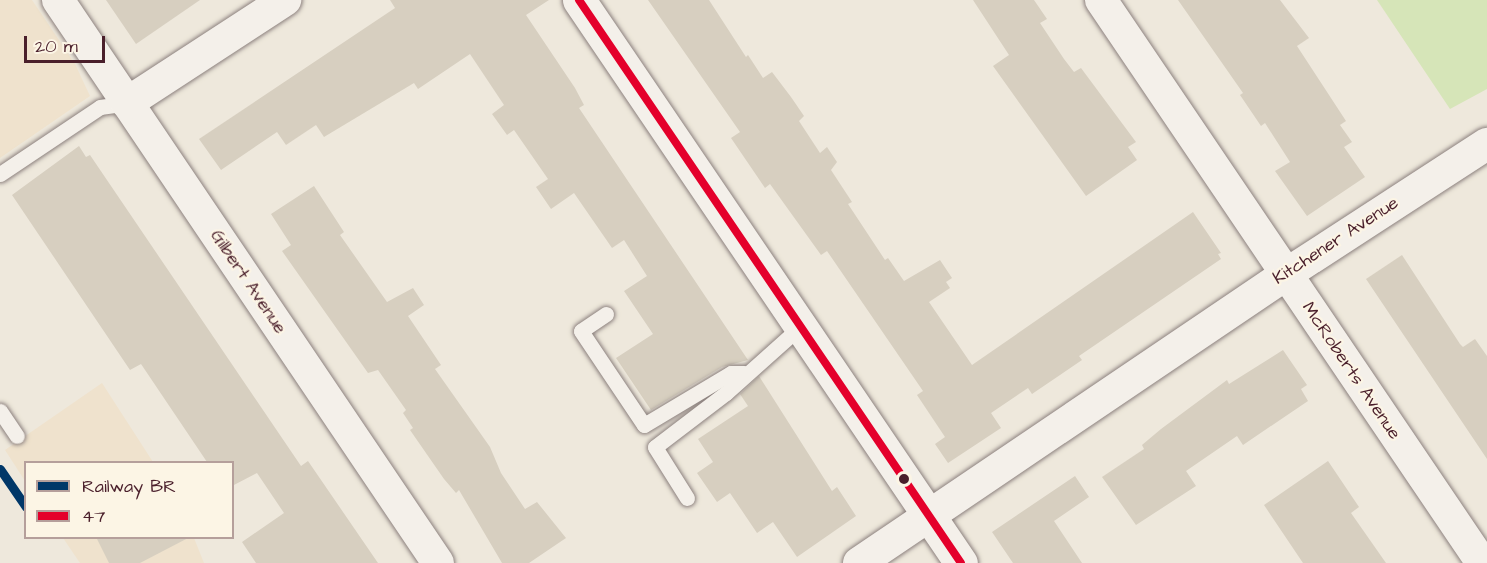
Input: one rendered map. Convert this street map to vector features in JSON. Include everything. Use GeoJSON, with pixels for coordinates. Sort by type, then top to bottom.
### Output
{"type":"FeatureCollection","features":[{"type":"Feature","properties":{"kind":"street","name":"Gilbert Avenue"},"geometry":{"type":"LineString","coordinates":[[58,0],[438,563]]}},
{"type":"Feature","properties":{"kind":"street"},"geometry":{"type":"LineString","coordinates":[[127,104],[285,0]]}},
{"type":"Feature","properties":{"kind":"street"},"geometry":{"type":"LineString","coordinates":[[579,0],[802,325],[961,563]]}},
{"type":"Feature","properties":{"kind":"street","name":"McRoberts Avenue"},"geometry":{"type":"LineString","coordinates":[[1101,0],[1482,563]]}},
{"type":"Feature","properties":{"kind":"street","name":"Kitchener Avenue"},"geometry":{"type":"LineString","coordinates":[[859,563],[1285,275],[1487,144]]}},
{"type":"Feature","properties":{"kind":"lane"},"geometry":{"type":"LineString","coordinates":[[0,174],[100,107],[127,104]]}},
{"type":"Feature","properties":{"kind":"lane"},"geometry":{"type":"LineString","coordinates":[[606,314],[581,331],[644,425],[731,373],[744,373]]}},
{"type":"Feature","properties":{"kind":"lane"},"geometry":{"type":"LineString","coordinates":[[687,498],[655,447],[726,393],[744,373],[802,325]]}},
{"type":"Feature","properties":{"kind":"lane"},"geometry":{"type":"LineString","coordinates":[[0,411],[17,436]]}},
{"type":"Feature","properties":{"kind":"shaded area"},"geometry":{"type":"Polygon","coordinates":[[[0,0],[32,0],[75,64],[90,96],[0,158],[0,0]]]}},
{"type":"Feature","properties":{"kind":"shaded area"},"geometry":{"type":"Polygon","coordinates":[[[102,383],[152,461],[24,461],[24,479],[5,450],[102,383]]]}},
{"type":"Feature","properties":{"kind":"shaded area"},"geometry":{"type":"Polygon","coordinates":[[[64,539],[194,539],[204,563],[80,563],[64,539]]]}},
{"type":"Feature","properties":{"kind":"green space"},"geometry":{"type":"Polygon","coordinates":[[[1377,0],[1487,0],[1487,89],[1450,109],[1377,0]]]}},
{"type":"Feature","properties":{"kind":"building"},"geometry":{"type":"Polygon","coordinates":[[[106,0],[200,0],[136,44],[106,0]]]}},
{"type":"Feature","properties":{"kind":"building"},"geometry":{"type":"Polygon","coordinates":[[[390,0],[549,0],[526,15],[575,88],[584,105],[579,108],[748,360],[722,367],[651,410],[616,358],[653,334],[624,291],[647,276],[624,240],[612,248],[574,193],[551,209],[536,187],[548,179],[514,130],[507,135],[492,114],[504,105],[470,54],[418,89],[414,83],[324,137],[316,125],[286,145],[277,132],[221,170],[199,139],[395,8],[390,0]]]}},
{"type":"Feature","properties":{"kind":"building"},"geometry":{"type":"Polygon","coordinates":[[[648,0],[709,0],[746,57],[748,55],[763,78],[772,72],[791,97],[804,116],[799,121],[820,153],[827,147],[837,162],[831,170],[852,202],[848,204],[885,260],[888,258],[904,281],[940,260],[952,278],[946,282],[950,288],[929,302],[972,365],[1193,212],[1221,253],[1218,254],[1221,259],[1079,356],[1082,360],[1032,394],[1028,388],[991,413],[1001,428],[948,463],[935,444],[945,437],[917,395],[923,391],[827,251],[821,255],[770,184],[765,188],[731,138],[740,132],[648,0]]]}},
{"type":"Feature","properties":{"kind":"building"},"geometry":{"type":"Polygon","coordinates":[[[973,0],[1034,0],[1047,19],[1040,23],[1064,59],[1074,72],[1081,68],[1136,142],[1128,147],[1137,160],[1086,196],[993,66],[1009,55],[973,0]]]}},
{"type":"Feature","properties":{"kind":"building"},"geometry":{"type":"Polygon","coordinates":[[[1178,0],[1280,0],[1309,38],[1297,46],[1346,121],[1340,125],[1352,142],[1344,147],[1365,177],[1307,216],[1275,171],[1290,162],[1265,123],[1261,126],[1240,95],[1243,93],[1178,0]]]}},
{"type":"Feature","properties":{"kind":"building"},"geometry":{"type":"Polygon","coordinates":[[[79,146],[86,157],[90,155],[301,466],[308,461],[378,563],[256,563],[242,542],[284,513],[257,473],[234,485],[234,461],[206,461],[141,364],[130,370],[12,195],[79,146]]]}},
{"type":"Feature","properties":{"kind":"building"},"geometry":{"type":"Polygon","coordinates":[[[314,186],[344,232],[340,235],[387,302],[413,288],[424,305],[408,316],[441,365],[435,369],[490,447],[501,473],[525,509],[537,502],[566,538],[529,563],[502,563],[459,490],[456,493],[444,479],[410,430],[413,428],[403,413],[406,410],[378,370],[368,373],[282,251],[291,245],[271,214],[314,186]]]}},
{"type":"Feature","properties":{"kind":"building"},"geometry":{"type":"Polygon","coordinates":[[[1402,255],[1460,344],[1463,347],[1475,339],[1487,356],[1487,459],[1366,279],[1402,255]]]}},
{"type":"Feature","properties":{"kind":"building"},"geometry":{"type":"Polygon","coordinates":[[[1283,350],[1307,385],[1301,389],[1308,401],[1243,445],[1237,436],[1186,471],[1196,486],[1136,525],[1102,477],[1144,449],[1142,445],[1161,429],[1227,380],[1229,384],[1283,350]]]}},
{"type":"Feature","properties":{"kind":"building"},"geometry":{"type":"Polygon","coordinates":[[[759,376],[832,491],[837,487],[856,516],[797,557],[773,522],[757,533],[730,493],[717,502],[697,473],[713,462],[698,439],[748,406],[740,394],[759,376]]]}},
{"type":"Feature","properties":{"kind":"building"},"geometry":{"type":"Polygon","coordinates":[[[1328,461],[1359,507],[1351,513],[1386,563],[1303,563],[1264,505],[1328,461]]]}},
{"type":"Feature","properties":{"kind":"building"},"geometry":{"type":"Polygon","coordinates":[[[1075,476],[1089,497],[1054,521],[1082,563],[1013,563],[992,532],[1075,476]]]}},
{"type":"Feature","properties":{"kind":"building"},"geometry":{"type":"Polygon","coordinates":[[[97,539],[186,539],[140,563],[109,563],[97,539]]]}},
{"type":"Feature","properties":{"kind":"rail line","name":"BR"},"geometry":{"type":"LineString","coordinates":[[0,469],[24,504]]}},
{"type":"Feature","properties":{"kind":"transit line","name":"47"},"geometry":{"type":"LineString","coordinates":[[579,0],[961,563]]}}]}
